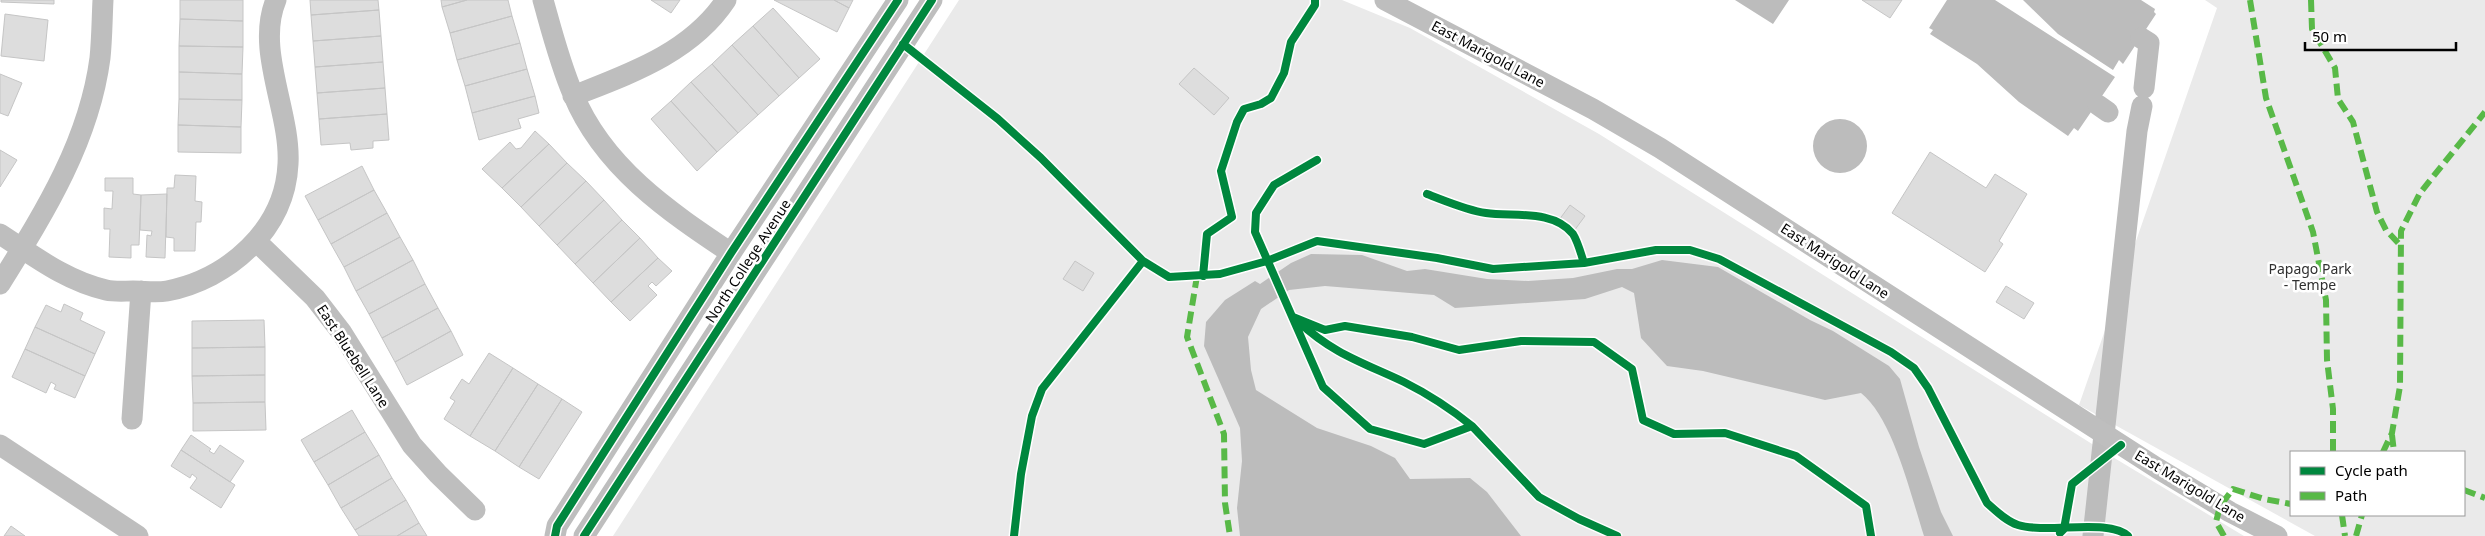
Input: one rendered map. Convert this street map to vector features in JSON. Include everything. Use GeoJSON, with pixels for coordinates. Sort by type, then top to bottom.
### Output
{"type":"FeatureCollection","features":[{"type":"Feature","properties":{"kind":"street"},"geometry":{"type":"LineString","coordinates":[[0,284],[63,177],[88,111],[100,58],[103,0]]}},
{"type":"Feature","properties":{"kind":"street"},"geometry":{"type":"LineString","coordinates":[[0,234],[63,275],[108,290],[166,291],[205,279],[228,266],[256,241],[271,221],[283,191],[288,165],[287,138],[271,49],[270,24],[276,0]]}},
{"type":"Feature","properties":{"kind":"street"},"geometry":{"type":"LineString","coordinates":[[543,0],[559,58],[573,96],[603,145],[647,194],[675,216],[731,253]]}},
{"type":"Feature","properties":{"kind":"street"},"geometry":{"type":"LineString","coordinates":[[573,96],[649,65],[688,40],[720,10],[726,0]]}},
{"type":"Feature","properties":{"kind":"street","name":"North College Avenue"},"geometry":{"type":"LineString","coordinates":[[555,536],[557,526],[731,253],[898,0]]}},
{"type":"Feature","properties":{"kind":"street","name":"North College Avenue"},"geometry":{"type":"LineString","coordinates":[[584,536],[932,0]]}},
{"type":"Feature","properties":{"kind":"street","name":"East Marigold Lane"},"geometry":{"type":"LineString","coordinates":[[1385,0],[1593,109],[1660,148],[2157,468],[2230,512],[2277,536]]}},
{"type":"Feature","properties":{"kind":"street","name":"East Bluebell Lane"},"geometry":{"type":"LineString","coordinates":[[256,241],[315,298],[342,333],[412,445],[475,510]]}},
{"type":"Feature","properties":{"kind":"street"},"geometry":{"type":"LineString","coordinates":[[132,419],[141,291]]}},
{"type":"Feature","properties":{"kind":"street"},"geometry":{"type":"LineString","coordinates":[[3,452],[138,536]]}},
{"type":"Feature","properties":{"kind":"green space"},"geometry":{"type":"Polygon","coordinates":[[[959,0],[1342,0],[1410,28],[1599,134],[2116,459],[2244,536],[613,536],[959,0]]]}},
{"type":"Feature","properties":{"kind":"green space","name":"Papago Park - Tempe"},"geometry":{"type":"Polygon","coordinates":[[[2205,0],[2485,0],[2485,536],[2315,536],[2079,405],[2217,8],[2205,0]]]}},
{"type":"Feature","properties":{"kind":"shaded area"},"geometry":{"type":"Polygon","coordinates":[[[1735,0],[1789,0],[1773,24],[1735,0]]]}},
{"type":"Feature","properties":{"kind":"shaded area"},"geometry":{"type":"Polygon","coordinates":[[[1947,0],[1995,0],[2115,77],[2078,131],[2074,128],[2068,136],[2019,102],[1977,64],[1930,34],[1933,30],[1929,28],[1947,0]]]}},
{"type":"Feature","properties":{"kind":"shaded area"},"geometry":{"type":"Polygon","coordinates":[[[2023,0],[2141,0],[2155,9],[2154,12],[2156,14],[2123,64],[2119,60],[2113,70],[2058,34],[2023,0]]]}},
{"type":"Feature","properties":{"kind":"shaded area"},"geometry":{"type":"Polygon","coordinates":[[[1840,119],[1850,121],[1859,127],[1865,136],[1867,146],[1865,156],[1859,165],[1850,171],[1840,173],[1830,171],[1821,165],[1815,156],[1813,146],[1815,136],[1821,127],[1830,121],[1840,119]]]}},
{"type":"Feature","properties":{"kind":"shaded area"},"geometry":{"type":"Polygon","coordinates":[[[1311,254],[1362,255],[1407,271],[1425,269],[1487,279],[1528,281],[1573,278],[1617,269],[1632,269],[1662,260],[1718,267],[1810,320],[1833,331],[1889,366],[1900,379],[1919,447],[1941,512],[1953,536],[1924,536],[1892,439],[1883,420],[1861,393],[1825,400],[1703,371],[1667,366],[1641,338],[1634,293],[1622,287],[1585,299],[1455,308],[1434,295],[1325,286],[1289,290],[1261,309],[1248,337],[1251,370],[1256,390],[1317,428],[1371,446],[1395,458],[1410,479],[1470,478],[1487,492],[1521,536],[1240,536],[1237,508],[1242,461],[1240,428],[1204,346],[1206,322],[1225,300],[1255,281],[1260,284],[1291,263],[1311,254]]]}},
{"type":"Feature","properties":{"kind":"building"},"geometry":{"type":"Polygon","coordinates":[[[1,0],[54,0],[54,4],[1,2],[1,0]]]}},
{"type":"Feature","properties":{"kind":"building"},"geometry":{"type":"Polygon","coordinates":[[[180,0],[243,0],[243,21],[180,19],[180,0]]]}},
{"type":"Feature","properties":{"kind":"building"},"geometry":{"type":"Polygon","coordinates":[[[310,0],[378,0],[379,10],[311,15],[310,0]]]}},
{"type":"Feature","properties":{"kind":"building"},"geometry":{"type":"Polygon","coordinates":[[[441,0],[467,0],[442,7],[441,0]]]}},
{"type":"Feature","properties":{"kind":"building"},"geometry":{"type":"Polygon","coordinates":[[[467,0],[508,0],[512,16],[450,33],[442,7],[467,0]]]}},
{"type":"Feature","properties":{"kind":"building"},"geometry":{"type":"Polygon","coordinates":[[[651,0],[680,0],[671,13],[651,0]]]}},
{"type":"Feature","properties":{"kind":"building"},"geometry":{"type":"Polygon","coordinates":[[[774,0],[834,0],[849,8],[837,32],[774,0]]]}},
{"type":"Feature","properties":{"kind":"building"},"geometry":{"type":"Polygon","coordinates":[[[834,0],[853,0],[849,8],[834,0]]]}},
{"type":"Feature","properties":{"kind":"building"},"geometry":{"type":"Polygon","coordinates":[[[1862,0],[1902,0],[1890,18],[1862,0]]]}},
{"type":"Feature","properties":{"kind":"building"},"geometry":{"type":"Polygon","coordinates":[[[773,8],[820,59],[799,78],[753,26],[773,8]]]}},
{"type":"Feature","properties":{"kind":"building"},"geometry":{"type":"Polygon","coordinates":[[[379,10],[381,36],[313,41],[311,15],[379,10]]]}},
{"type":"Feature","properties":{"kind":"building"},"geometry":{"type":"Polygon","coordinates":[[[5,14],[48,20],[44,61],[1,56],[5,14]]]}},
{"type":"Feature","properties":{"kind":"building"},"geometry":{"type":"Polygon","coordinates":[[[512,16],[520,43],[457,60],[450,33],[512,16]]]}},
{"type":"Feature","properties":{"kind":"building"},"geometry":{"type":"Polygon","coordinates":[[[180,19],[243,21],[243,47],[179,46],[180,19]]]}},
{"type":"Feature","properties":{"kind":"building"},"geometry":{"type":"Polygon","coordinates":[[[753,26],[799,78],[779,96],[732,45],[753,26]]]}},
{"type":"Feature","properties":{"kind":"building"},"geometry":{"type":"Polygon","coordinates":[[[381,36],[383,62],[315,67],[313,41],[381,36]]]}},
{"type":"Feature","properties":{"kind":"building"},"geometry":{"type":"Polygon","coordinates":[[[520,43],[527,69],[465,86],[457,60],[520,43]]]}},
{"type":"Feature","properties":{"kind":"building"},"geometry":{"type":"Polygon","coordinates":[[[732,45],[779,96],[758,115],[712,64],[732,45]]]}},
{"type":"Feature","properties":{"kind":"building"},"geometry":{"type":"Polygon","coordinates":[[[179,46],[243,47],[242,74],[179,72],[179,46]]]}},
{"type":"Feature","properties":{"kind":"building"},"geometry":{"type":"Polygon","coordinates":[[[383,62],[385,88],[317,93],[315,67],[383,62]]]}},
{"type":"Feature","properties":{"kind":"building"},"geometry":{"type":"Polygon","coordinates":[[[712,64],[758,115],[738,133],[691,82],[712,64]]]}},
{"type":"Feature","properties":{"kind":"building"},"geometry":{"type":"Polygon","coordinates":[[[1194,68],[1229,98],[1214,115],[1179,84],[1194,68]]]}},
{"type":"Feature","properties":{"kind":"building"},"geometry":{"type":"Polygon","coordinates":[[[527,69],[535,96],[472,113],[465,86],[527,69]]]}},
{"type":"Feature","properties":{"kind":"building"},"geometry":{"type":"Polygon","coordinates":[[[179,72],[242,74],[242,100],[179,99],[179,72]]]}},
{"type":"Feature","properties":{"kind":"building"},"geometry":{"type":"Polygon","coordinates":[[[0,74],[22,83],[8,116],[0,113],[0,74]]]}},
{"type":"Feature","properties":{"kind":"building"},"geometry":{"type":"Polygon","coordinates":[[[691,82],[738,133],[717,152],[671,101],[691,82]]]}},
{"type":"Feature","properties":{"kind":"building"},"geometry":{"type":"Polygon","coordinates":[[[385,88],[387,114],[319,119],[317,93],[385,88]]]}},
{"type":"Feature","properties":{"kind":"building"},"geometry":{"type":"Polygon","coordinates":[[[535,96],[539,113],[518,119],[521,128],[479,140],[472,113],[535,96]]]}},
{"type":"Feature","properties":{"kind":"building"},"geometry":{"type":"Polygon","coordinates":[[[179,99],[242,100],[241,127],[178,125],[179,99]]]}},
{"type":"Feature","properties":{"kind":"building"},"geometry":{"type":"Polygon","coordinates":[[[671,101],[717,152],[697,171],[651,119],[671,101]]]}},
{"type":"Feature","properties":{"kind":"building"},"geometry":{"type":"Polygon","coordinates":[[[387,114],[389,140],[373,141],[373,148],[351,150],[350,143],[321,145],[319,119],[387,114]]]}},
{"type":"Feature","properties":{"kind":"building"},"geometry":{"type":"Polygon","coordinates":[[[178,125],[241,127],[241,153],[178,152],[178,125]]]}},
{"type":"Feature","properties":{"kind":"building"},"geometry":{"type":"Polygon","coordinates":[[[535,131],[549,144],[502,188],[482,169],[510,142],[516,149],[521,148],[535,131]]]}},
{"type":"Feature","properties":{"kind":"building"},"geometry":{"type":"Polygon","coordinates":[[[549,144],[567,163],[521,207],[502,188],[549,144]]]}},
{"type":"Feature","properties":{"kind":"building"},"geometry":{"type":"Polygon","coordinates":[[[0,150],[17,160],[0,187],[0,150]]]}},
{"type":"Feature","properties":{"kind":"building"},"geometry":{"type":"Polygon","coordinates":[[[1930,152],[1986,188],[1995,174],[2027,194],[1999,241],[2003,244],[1985,272],[1892,213],[1930,152]]]}},
{"type":"Feature","properties":{"kind":"building"},"geometry":{"type":"Polygon","coordinates":[[[567,163],[586,181],[539,226],[521,207],[567,163]]]}},
{"type":"Feature","properties":{"kind":"building"},"geometry":{"type":"Polygon","coordinates":[[[362,166],[374,190],[318,220],[305,196],[362,166]]]}},
{"type":"Feature","properties":{"kind":"building"},"geometry":{"type":"Polygon","coordinates":[[[175,175],[196,176],[195,201],[202,202],[201,222],[196,222],[195,251],[174,251],[174,238],[166,237],[167,188],[174,188],[175,175]]]}},
{"type":"Feature","properties":{"kind":"building"},"geometry":{"type":"Polygon","coordinates":[[[105,178],[133,178],[133,194],[141,195],[139,245],[131,245],[131,258],[109,257],[110,229],[104,229],[104,208],[112,209],[113,191],[105,191],[105,178]]]}},
{"type":"Feature","properties":{"kind":"building"},"geometry":{"type":"Polygon","coordinates":[[[586,181],[604,200],[557,245],[539,226],[586,181]]]}},
{"type":"Feature","properties":{"kind":"building"},"geometry":{"type":"Polygon","coordinates":[[[374,190],[387,213],[331,244],[318,220],[374,190]]]}},
{"type":"Feature","properties":{"kind":"building"},"geometry":{"type":"Polygon","coordinates":[[[167,194],[165,258],[146,257],[147,235],[151,236],[152,231],[140,230],[141,195],[167,194]]]}},
{"type":"Feature","properties":{"kind":"building"},"geometry":{"type":"Polygon","coordinates":[[[604,200],[622,220],[575,264],[557,245],[604,200]]]}},
{"type":"Feature","properties":{"kind":"building"},"geometry":{"type":"Polygon","coordinates":[[[1570,205],[1585,216],[1574,231],[1559,220],[1570,205]]]}},
{"type":"Feature","properties":{"kind":"building"},"geometry":{"type":"Polygon","coordinates":[[[387,213],[400,237],[344,267],[331,244],[387,213]]]}},
{"type":"Feature","properties":{"kind":"building"},"geometry":{"type":"Polygon","coordinates":[[[622,220],[640,238],[593,283],[575,264],[622,220]]]}},
{"type":"Feature","properties":{"kind":"building"},"geometry":{"type":"Polygon","coordinates":[[[400,237],[413,260],[356,291],[344,267],[400,237]]]}},
{"type":"Feature","properties":{"kind":"building"},"geometry":{"type":"Polygon","coordinates":[[[640,238],[658,258],[611,302],[593,283],[640,238]]]}},
{"type":"Feature","properties":{"kind":"building"},"geometry":{"type":"Polygon","coordinates":[[[658,258],[672,271],[656,286],[652,282],[648,286],[657,295],[630,321],[611,302],[658,258]]]}},
{"type":"Feature","properties":{"kind":"building"},"geometry":{"type":"Polygon","coordinates":[[[413,260],[425,284],[369,314],[356,291],[413,260]]]}},
{"type":"Feature","properties":{"kind":"building"},"geometry":{"type":"Polygon","coordinates":[[[1075,261],[1094,273],[1083,291],[1063,279],[1075,261]]]}},
{"type":"Feature","properties":{"kind":"building"},"geometry":{"type":"Polygon","coordinates":[[[425,284],[438,308],[382,338],[369,314],[425,284]]]}},
{"type":"Feature","properties":{"kind":"building"},"geometry":{"type":"Polygon","coordinates":[[[2006,286],[2034,303],[2024,319],[1996,302],[2006,286]]]}},
{"type":"Feature","properties":{"kind":"building"},"geometry":{"type":"Polygon","coordinates":[[[64,304],[83,313],[80,320],[105,332],[95,354],[35,327],[46,305],[61,312],[64,304]]]}},
{"type":"Feature","properties":{"kind":"building"},"geometry":{"type":"Polygon","coordinates":[[[438,308],[451,331],[395,362],[382,338],[438,308]]]}},
{"type":"Feature","properties":{"kind":"building"},"geometry":{"type":"Polygon","coordinates":[[[264,320],[265,347],[192,348],[192,321],[264,320]]]}},
{"type":"Feature","properties":{"kind":"building"},"geometry":{"type":"Polygon","coordinates":[[[35,327],[95,354],[85,376],[25,349],[35,327]]]}},
{"type":"Feature","properties":{"kind":"building"},"geometry":{"type":"Polygon","coordinates":[[[451,331],[463,355],[407,385],[395,362],[451,331]]]}},
{"type":"Feature","properties":{"kind":"building"},"geometry":{"type":"Polygon","coordinates":[[[265,347],[265,375],[192,376],[192,348],[265,347]]]}},
{"type":"Feature","properties":{"kind":"building"},"geometry":{"type":"Polygon","coordinates":[[[25,349],[85,376],[75,398],[54,389],[56,385],[51,382],[46,393],[12,377],[25,349]]]}},
{"type":"Feature","properties":{"kind":"building"},"geometry":{"type":"Polygon","coordinates":[[[489,353],[513,368],[470,436],[444,419],[455,401],[450,398],[462,379],[469,384],[489,353]]]}},
{"type":"Feature","properties":{"kind":"building"},"geometry":{"type":"Polygon","coordinates":[[[513,368],[538,384],[495,451],[470,436],[513,368]]]}},
{"type":"Feature","properties":{"kind":"building"},"geometry":{"type":"Polygon","coordinates":[[[265,375],[265,402],[193,403],[192,376],[265,375]]]}},
{"type":"Feature","properties":{"kind":"building"},"geometry":{"type":"Polygon","coordinates":[[[538,384],[562,399],[519,467],[495,451],[538,384]]]}},
{"type":"Feature","properties":{"kind":"building"},"geometry":{"type":"Polygon","coordinates":[[[562,399],[582,412],[539,479],[519,467],[562,399]]]}},
{"type":"Feature","properties":{"kind":"building"},"geometry":{"type":"Polygon","coordinates":[[[265,402],[266,430],[193,431],[193,403],[265,402]]]}},
{"type":"Feature","properties":{"kind":"building"},"geometry":{"type":"Polygon","coordinates":[[[352,410],[365,432],[314,462],[301,440],[352,410]]]}},
{"type":"Feature","properties":{"kind":"building"},"geometry":{"type":"Polygon","coordinates":[[[365,432],[379,455],[328,485],[314,462],[365,432]]]}},
{"type":"Feature","properties":{"kind":"building"},"geometry":{"type":"Polygon","coordinates":[[[191,435],[211,449],[209,451],[214,454],[220,445],[244,461],[230,482],[181,450],[191,435]]]}},
{"type":"Feature","properties":{"kind":"building"},"geometry":{"type":"Polygon","coordinates":[[[181,450],[235,485],[221,508],[190,488],[197,478],[192,474],[190,478],[171,466],[181,450]]]}},
{"type":"Feature","properties":{"kind":"building"},"geometry":{"type":"Polygon","coordinates":[[[379,455],[392,478],[341,508],[328,485],[379,455]]]}},
{"type":"Feature","properties":{"kind":"building"},"geometry":{"type":"Polygon","coordinates":[[[392,478],[406,500],[355,530],[341,508],[392,478]]]}},
{"type":"Feature","properties":{"kind":"building"},"geometry":{"type":"Polygon","coordinates":[[[406,500],[419,523],[397,536],[359,536],[355,530],[406,500]]]}},
{"type":"Feature","properties":{"kind":"building"},"geometry":{"type":"Polygon","coordinates":[[[419,523],[427,536],[397,536],[419,523]]]}},
{"type":"Feature","properties":{"kind":"building"},"geometry":{"type":"Polygon","coordinates":[[[11,526],[25,536],[4,536],[11,526]]]}},
{"type":"Feature","properties":{"kind":"waterway"},"geometry":{"type":"LineString","coordinates":[[2141,38],[2149,43],[2144,88]]}},
{"type":"Feature","properties":{"kind":"waterway"},"geometry":{"type":"LineString","coordinates":[[2098,105],[2108,112]]}},
{"type":"Feature","properties":{"kind":"waterway"},"geometry":{"type":"LineString","coordinates":[[2093,536],[2137,131],[2142,106]]}},
{"type":"Feature","properties":{"kind":"marked path"},"geometry":{"type":"LineString","coordinates":[[2250,0],[2266,98],[2313,232],[2326,300],[2327,360],[2333,409],[2333,451]]}},
{"type":"Feature","properties":{"kind":"marked path"},"geometry":{"type":"LineString","coordinates":[[2311,0],[2312,29],[2335,68],[2338,99],[2353,122],[2377,212],[2386,230],[2401,246]]}},
{"type":"Feature","properties":{"kind":"marked path"},"geometry":{"type":"LineString","coordinates":[[2383,451],[2392,433],[2400,386],[2401,231],[2420,193],[2485,112]]}},
{"type":"Feature","properties":{"kind":"marked path"},"geometry":{"type":"LineString","coordinates":[[1197,276],[1187,337],[1224,434],[1225,503],[1230,536]]}},
{"type":"Feature","properties":{"kind":"marked path"},"geometry":{"type":"LineString","coordinates":[[2392,435],[2394,451]]}},
{"type":"Feature","properties":{"kind":"marked path"},"geometry":{"type":"LineString","coordinates":[[2224,536],[2216,522],[2220,506],[2233,489],[2264,499],[2290,504]]}},
{"type":"Feature","properties":{"kind":"marked path"},"geometry":{"type":"LineString","coordinates":[[2465,490],[2485,498]]}},
{"type":"Feature","properties":{"kind":"marked path"},"geometry":{"type":"LineString","coordinates":[[2342,516],[2345,536]]}},
{"type":"Feature","properties":{"kind":"marked path"},"geometry":{"type":"LineString","coordinates":[[2356,536],[2362,516]]}},
{"type":"Feature","properties":{"kind":"cycle path"},"geometry":{"type":"LineString","coordinates":[[555,536],[557,526],[731,253],[898,0]]}},
{"type":"Feature","properties":{"kind":"cycle path"},"geometry":{"type":"LineString","coordinates":[[584,536],[932,0]]}},
{"type":"Feature","properties":{"kind":"cycle path"},"geometry":{"type":"LineString","coordinates":[[1203,276],[1207,234],[1232,217],[1221,171],[1237,122],[1244,109],[1261,104],[1271,98],[1284,73],[1291,42],[1315,5],[1315,0]]}},
{"type":"Feature","properties":{"kind":"cycle path"},"geometry":{"type":"LineString","coordinates":[[903,44],[998,119],[1041,158],[1143,261],[1169,277],[1220,274],[1267,261],[1317,241],[1437,258],[1493,269],[1584,263],[1656,250],[1690,250],[1719,259],[1891,352],[1914,368],[1928,388],[1987,503],[2005,518],[2018,525],[2030,527],[2107,528],[2128,536]]}},
{"type":"Feature","properties":{"kind":"cycle path"},"geometry":{"type":"LineString","coordinates":[[1317,160],[1274,185],[1256,213],[1255,232],[1323,387],[1370,429],[1424,444],[1472,426],[1539,497],[1579,519],[1617,536]]}},
{"type":"Feature","properties":{"kind":"cycle path"},"geometry":{"type":"LineString","coordinates":[[1427,194],[1479,212],[1544,217],[1555,221],[1565,226],[1573,234],[1584,263]]}},
{"type":"Feature","properties":{"kind":"cycle path"},"geometry":{"type":"LineString","coordinates":[[1014,536],[1021,474],[1032,416],[1042,389],[1143,261]]}},
{"type":"Feature","properties":{"kind":"cycle path"},"geometry":{"type":"LineString","coordinates":[[1293,317],[1325,330],[1345,326],[1412,337],[1459,350],[1521,341],[1594,342],[1632,369],[1643,420],[1674,434],[1725,433],[1796,456],[1866,506],[1871,536]]}},
{"type":"Feature","properties":{"kind":"cycle path"},"geometry":{"type":"LineString","coordinates":[[1299,322],[1337,350],[1422,392],[1472,426]]}},
{"type":"Feature","properties":{"kind":"cycle path"},"geometry":{"type":"LineString","coordinates":[[2060,533],[2064,529],[2072,484],[2121,445]]}}]}
